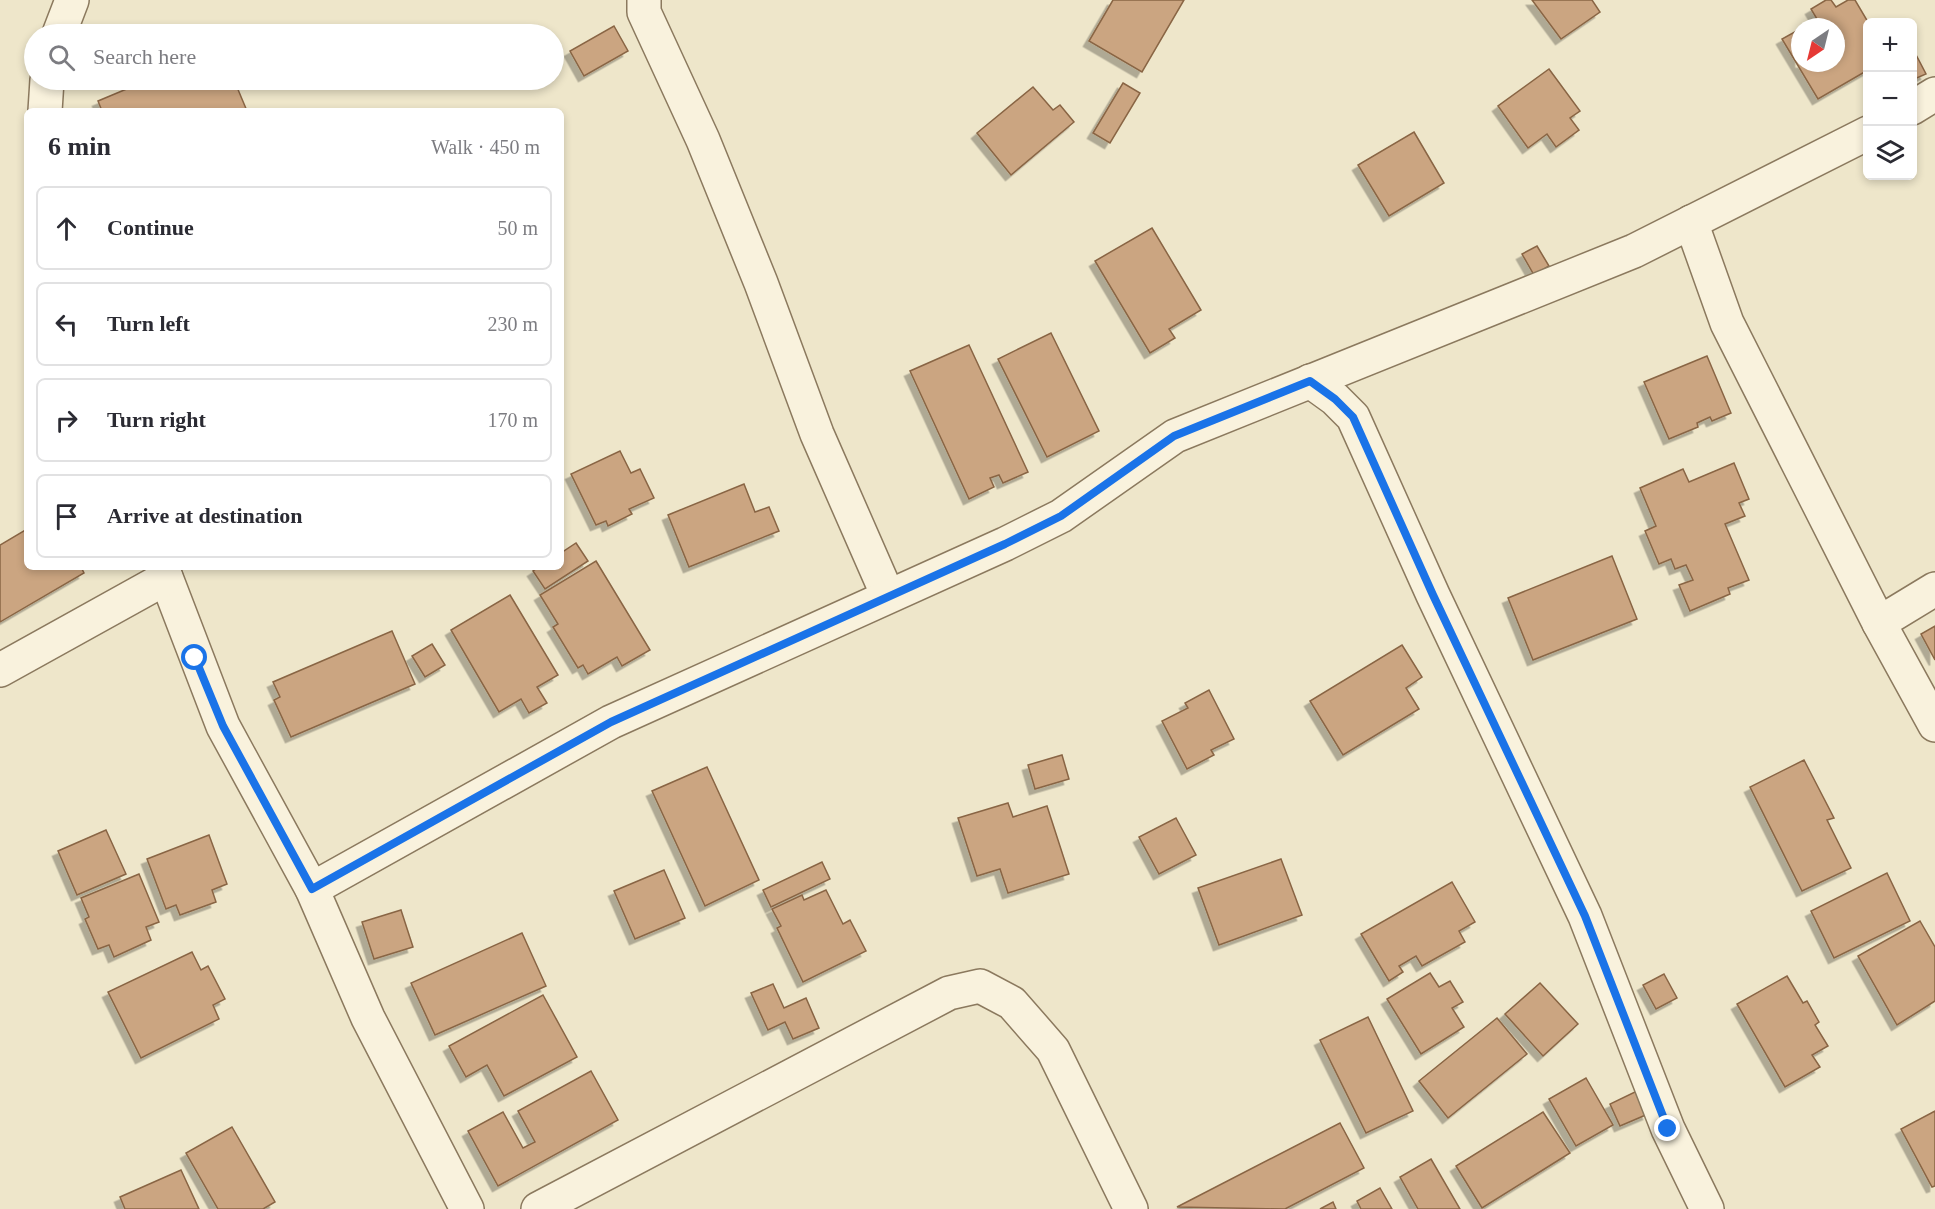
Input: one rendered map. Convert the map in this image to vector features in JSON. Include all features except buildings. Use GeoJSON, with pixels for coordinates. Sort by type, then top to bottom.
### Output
{"type":"FeatureCollection","features":[{"type":"Feature","properties":{"kind":"street"},"geometry":{"type":"LineString","coordinates":[[63,24],[72,0]]}},
{"type":"Feature","properties":{"kind":"street"},"geometry":{"type":"LineString","coordinates":[[644,0],[644,12],[704,140],[761,283],[817,434],[888,596]]}},
{"type":"Feature","properties":{"kind":"street"},"geometry":{"type":"LineString","coordinates":[[45,108],[46,90]]}},
{"type":"Feature","properties":{"kind":"street"},"geometry":{"type":"LineString","coordinates":[[1917,105],[1935,94]]}},
{"type":"Feature","properties":{"kind":"street"},"geometry":{"type":"LineString","coordinates":[[312,889],[611,722],[1005,544],[1061,516],[1174,436],[1634,251],[1863,136]]}},
{"type":"Feature","properties":{"kind":"street"},"geometry":{"type":"LineString","coordinates":[[1691,222],[1727,323],[1879,623],[1935,725]]}},
{"type":"Feature","properties":{"kind":"street"},"geometry":{"type":"LineString","coordinates":[[1310,381],[1335,399],[1353,417],[1448,628],[1585,916],[1668,1129],[1707,1209]]}},
{"type":"Feature","properties":{"kind":"street"},"geometry":{"type":"LineString","coordinates":[[0,670],[164,573],[223,726],[312,889],[368,1018],[467,1209]]}},
{"type":"Feature","properties":{"kind":"street"},"geometry":{"type":"LineString","coordinates":[[1879,623],[1935,590]]}},
{"type":"Feature","properties":{"kind":"street"},"geometry":{"type":"LineString","coordinates":[[538,1209],[949,993],[980,986],[1012,1003],[1053,1050],[1131,1209]]}},
{"type":"Feature","properties":{"kind":"route"},"geometry":{"type":"LineString","coordinates":[[195,658],[223,726],[312,889],[611,722],[1005,544],[1061,516],[1174,436],[1310,381],[1335,399],[1353,417],[1433,595],[1585,916],[1668,1129]]}}]}
